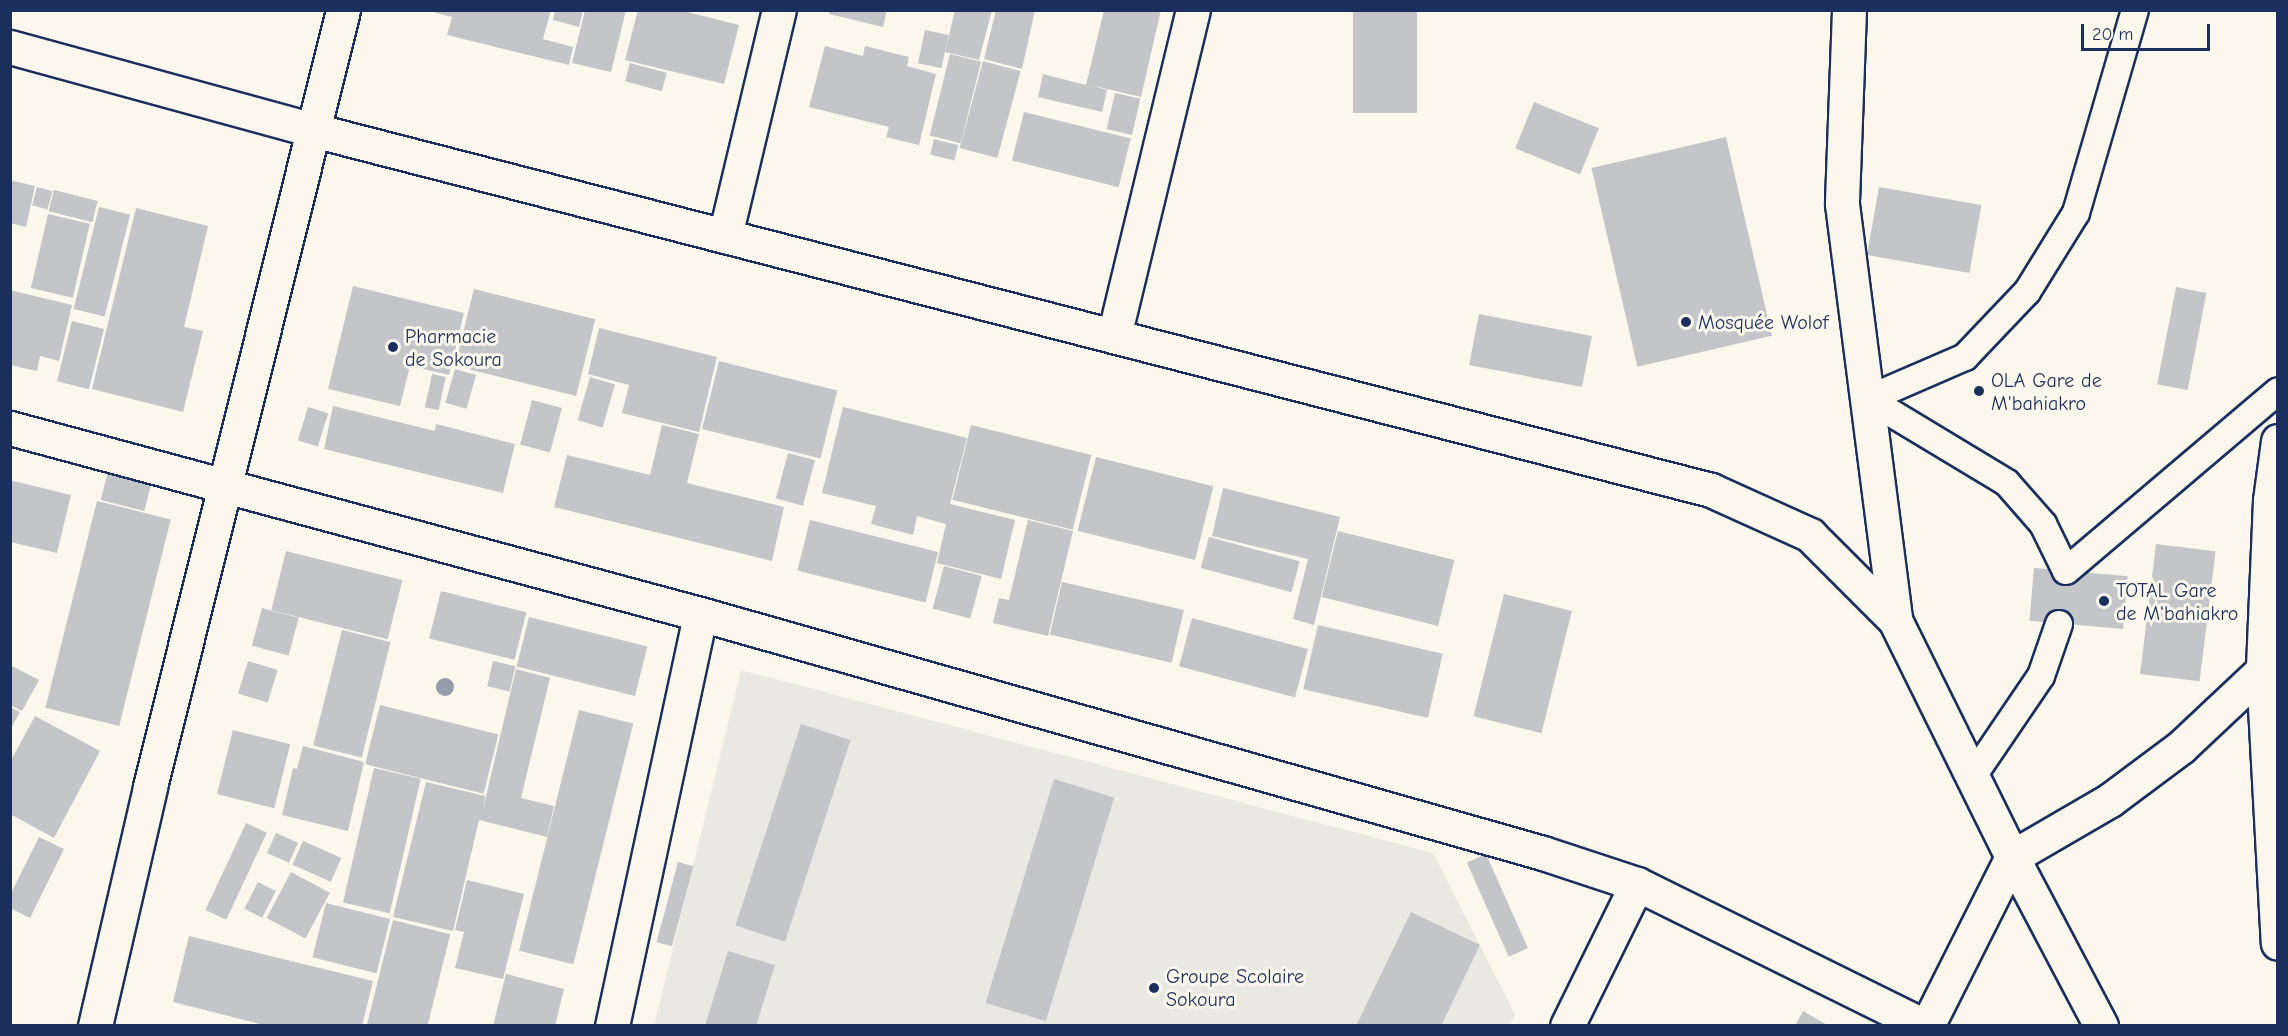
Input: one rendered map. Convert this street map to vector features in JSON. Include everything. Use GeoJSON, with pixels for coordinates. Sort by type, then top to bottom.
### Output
{"type":"FeatureCollection","features":[{"type":"Feature","properties":{"kind":"street"},"geometry":{"type":"LineString","coordinates":[[97,1025],[226,485],[343,10]]}},
{"type":"Feature","properties":{"kind":"street"},"geometry":{"type":"LineString","coordinates":[[725,236],[779,10]]}},
{"type":"Feature","properties":{"kind":"street"},"geometry":{"type":"LineString","coordinates":[[1114,336],[1193,10]]}},
{"type":"Feature","properties":{"kind":"street"},"geometry":{"type":"LineString","coordinates":[[1849,10],[1842,204],[1895,620]]}},
{"type":"Feature","properties":{"kind":"street"},"geometry":{"type":"LineString","coordinates":[[10,47],[313,130],[1711,490],[1810,535],[1895,620],[2012,857],[2102,1026]]}},
{"type":"Feature","properties":{"kind":"street"},"geometry":{"type":"LineString","coordinates":[[10,428],[700,614],[1543,853],[1637,884],[1926,1026],[2012,857],[2110,800],[2181,747],[2263,670]]}},
{"type":"Feature","properties":{"kind":"street"},"geometry":{"type":"LineString","coordinates":[[2277,441],[2270,500],[2263,670],[2277,943]]}},
{"type":"Feature","properties":{"kind":"street"},"geometry":{"type":"LineString","coordinates":[[612,1026],[700,614]]}},
{"type":"Feature","properties":{"kind":"street"},"geometry":{"type":"LineString","coordinates":[[1567,1026],[1637,884]]}},
{"type":"Feature","properties":{"kind":"lane"},"geometry":{"type":"LineString","coordinates":[[1868,399],[1965,357],[2027,292],[2076,213],[2135,10]]}},
{"type":"Feature","properties":{"kind":"lane"},"geometry":{"type":"LineString","coordinates":[[1868,399],[2007,483],[2043,524],[2066,571],[2277,391]]}},
{"type":"Feature","properties":{"kind":"lane"},"geometry":{"type":"LineString","coordinates":[[1973,776],[2041,676],[2059,624]]}},
{"type":"Feature","properties":{"kind":"shaded area"},"geometry":{"type":"Polygon","coordinates":[[[741,670],[1433,853],[1515,1015],[1509,1026],[654,1026],[741,670]]]}},
{"type":"Feature","properties":{"kind":"building"},"geometry":{"type":"Polygon","coordinates":[[[551,10],[543,39],[573,47],[569,65],[447,35],[452,17],[429,11],[551,10]]]}},
{"type":"Feature","properties":{"kind":"building"},"geometry":{"type":"Polygon","coordinates":[[[555,10],[583,10],[579,27],[553,20],[555,10]]]}},
{"type":"Feature","properties":{"kind":"building"},"geometry":{"type":"Polygon","coordinates":[[[585,10],[626,10],[611,72],[572,63],[585,10]]]}},
{"type":"Feature","properties":{"kind":"building"},"geometry":{"type":"Polygon","coordinates":[[[638,10],[679,10],[739,25],[724,84],[625,60],[638,10]]]}},
{"type":"Feature","properties":{"kind":"building"},"geometry":{"type":"Polygon","coordinates":[[[830,10],[887,10],[883,27],[829,14],[830,10]]]}},
{"type":"Feature","properties":{"kind":"building"},"geometry":{"type":"Polygon","coordinates":[[[955,10],[992,10],[979,60],[945,52],[955,10]]]}},
{"type":"Feature","properties":{"kind":"building"},"geometry":{"type":"Polygon","coordinates":[[[996,10],[1035,10],[1022,69],[984,59],[996,10]]]}},
{"type":"Feature","properties":{"kind":"building"},"geometry":{"type":"Polygon","coordinates":[[[1104,10],[1161,10],[1141,97],[1090,85],[1107,90],[1102,112],[1038,97],[1043,74],[1086,85],[1104,10]]]}},
{"type":"Feature","properties":{"kind":"building"},"geometry":{"type":"Polygon","coordinates":[[[1353,10],[1417,10],[1417,113],[1353,113],[1353,10]]]}},
{"type":"Feature","properties":{"kind":"building"},"geometry":{"type":"Polygon","coordinates":[[[925,30],[948,35],[941,68],[918,63],[925,30]]]}},
{"type":"Feature","properties":{"kind":"building"},"geometry":{"type":"Polygon","coordinates":[[[825,46],[863,56],[865,46],[909,57],[907,66],[936,74],[919,145],[886,137],[889,127],[809,107],[825,46]]]}},
{"type":"Feature","properties":{"kind":"building"},"geometry":{"type":"Polygon","coordinates":[[[950,54],[981,62],[961,143],[930,136],[950,54]]]}},
{"type":"Feature","properties":{"kind":"building"},"geometry":{"type":"Polygon","coordinates":[[[983,61],[1021,71],[997,158],[960,148],[983,61]]]}},
{"type":"Feature","properties":{"kind":"building"},"geometry":{"type":"Polygon","coordinates":[[[630,63],[667,73],[662,91],[625,81],[630,63]]]}},
{"type":"Feature","properties":{"kind":"building"},"geometry":{"type":"Polygon","coordinates":[[[1115,93],[1140,99],[1132,135],[1107,129],[1115,93]]]}},
{"type":"Feature","properties":{"kind":"building"},"geometry":{"type":"Polygon","coordinates":[[[1534,102],[1599,128],[1580,175],[1515,148],[1534,102]]]}},
{"type":"Feature","properties":{"kind":"building"},"geometry":{"type":"Polygon","coordinates":[[[1024,112],[1131,139],[1119,187],[1012,161],[1024,112]]]}},
{"type":"Feature","properties":{"kind":"building"},"geometry":{"type":"Polygon","coordinates":[[[1726,137],[1772,336],[1637,367],[1592,168],[1726,137]]]}},
{"type":"Feature","properties":{"kind":"building"},"geometry":{"type":"Polygon","coordinates":[[[934,139],[958,145],[954,161],[930,155],[934,139]]]}},
{"type":"Feature","properties":{"kind":"building"},"geometry":{"type":"Polygon","coordinates":[[[10,180],[35,186],[26,227],[10,223],[10,180]]]}},
{"type":"Feature","properties":{"kind":"building"},"geometry":{"type":"Polygon","coordinates":[[[37,187],[52,191],[48,209],[32,205],[37,187]]]}},
{"type":"Feature","properties":{"kind":"building"},"geometry":{"type":"Polygon","coordinates":[[[1879,187],[1981,205],[1969,273],[1867,255],[1879,187]]]}},
{"type":"Feature","properties":{"kind":"building"},"geometry":{"type":"Polygon","coordinates":[[[54,190],[98,201],[92,222],[49,211],[54,190]]]}},
{"type":"Feature","properties":{"kind":"building"},"geometry":{"type":"Polygon","coordinates":[[[99,207],[130,215],[105,317],[74,309],[99,207]]]}},
{"type":"Feature","properties":{"kind":"building"},"geometry":{"type":"Polygon","coordinates":[[[136,208],[208,226],[184,327],[203,331],[183,412],[92,389],[136,208]]]}},
{"type":"Feature","properties":{"kind":"building"},"geometry":{"type":"Polygon","coordinates":[[[48,214],[90,224],[73,298],[31,288],[48,214]]]}},
{"type":"Feature","properties":{"kind":"building"},"geometry":{"type":"Polygon","coordinates":[[[353,286],[464,313],[449,375],[410,366],[400,406],[328,389],[353,286]]]}},
{"type":"Feature","properties":{"kind":"building"},"geometry":{"type":"Polygon","coordinates":[[[2176,287],[2206,293],[2188,390],[2157,384],[2176,287]]]}},
{"type":"Feature","properties":{"kind":"building"},"geometry":{"type":"Polygon","coordinates":[[[474,289],[595,319],[576,396],[455,366],[474,289]]]}},
{"type":"Feature","properties":{"kind":"building"},"geometry":{"type":"Polygon","coordinates":[[[10,290],[72,305],[59,361],[40,356],[37,371],[10,365],[10,290]]]}},
{"type":"Feature","properties":{"kind":"building"},"geometry":{"type":"Polygon","coordinates":[[[1479,314],[1592,336],[1582,387],[1469,365],[1479,314]]]}},
{"type":"Feature","properties":{"kind":"building"},"geometry":{"type":"Polygon","coordinates":[[[72,321],[104,329],[89,389],[57,381],[72,321]]]}},
{"type":"Feature","properties":{"kind":"building"},"geometry":{"type":"Polygon","coordinates":[[[599,328],[717,357],[699,432],[622,413],[629,385],[588,374],[599,328]]]}},
{"type":"Feature","properties":{"kind":"building"},"geometry":{"type":"Polygon","coordinates":[[[719,361],[837,391],[820,458],[702,429],[719,361]]]}},
{"type":"Feature","properties":{"kind":"building"},"geometry":{"type":"Polygon","coordinates":[[[455,369],[476,375],[467,409],[445,403],[455,369]]]}},
{"type":"Feature","properties":{"kind":"building"},"geometry":{"type":"Polygon","coordinates":[[[432,374],[446,377],[439,410],[425,407],[432,374]]]}},
{"type":"Feature","properties":{"kind":"building"},"geometry":{"type":"Polygon","coordinates":[[[590,377],[615,384],[603,427],[578,420],[590,377]]]}},
{"type":"Feature","properties":{"kind":"building"},"geometry":{"type":"Polygon","coordinates":[[[532,400],[562,408],[550,452],[520,444],[532,400]]]}},
{"type":"Feature","properties":{"kind":"building"},"geometry":{"type":"Polygon","coordinates":[[[333,406],[435,431],[436,424],[515,444],[503,493],[324,449],[333,406]]]}},
{"type":"Feature","properties":{"kind":"building"},"geometry":{"type":"Polygon","coordinates":[[[308,407],[328,413],[318,447],[298,440],[308,407]]]}},
{"type":"Feature","properties":{"kind":"building"},"geometry":{"type":"Polygon","coordinates":[[[843,407],[967,438],[950,504],[1015,520],[1001,579],[937,563],[946,524],[917,516],[913,535],[871,524],[876,506],[822,493],[843,407]]]}},
{"type":"Feature","properties":{"kind":"building"},"geometry":{"type":"Polygon","coordinates":[[[662,425],[699,434],[687,483],[784,507],[772,561],[554,507],[567,455],[650,475],[662,425]]]}},
{"type":"Feature","properties":{"kind":"building"},"geometry":{"type":"Polygon","coordinates":[[[971,425],[1091,455],[1073,530],[952,500],[971,425]]]}},
{"type":"Feature","properties":{"kind":"building"},"geometry":{"type":"Polygon","coordinates":[[[788,453],[815,460],[803,506],[776,498],[788,453]]]}},
{"type":"Feature","properties":{"kind":"building"},"geometry":{"type":"Polygon","coordinates":[[[1096,457],[1213,486],[1195,560],[1078,531],[1096,457]]]}},
{"type":"Feature","properties":{"kind":"building"},"geometry":{"type":"Polygon","coordinates":[[[108,471],[152,482],[144,511],[101,500],[108,471]]]}},
{"type":"Feature","properties":{"kind":"building"},"geometry":{"type":"Polygon","coordinates":[[[10,480],[71,495],[57,553],[10,542],[10,480]]]}},
{"type":"Feature","properties":{"kind":"building"},"geometry":{"type":"Polygon","coordinates":[[[1223,488],[1340,517],[1314,625],[1293,619],[1308,559],[1212,536],[1223,488]]]}},
{"type":"Feature","properties":{"kind":"building"},"geometry":{"type":"Polygon","coordinates":[[[97,501],[171,519],[119,726],[45,708],[97,501]]]}},
{"type":"Feature","properties":{"kind":"building"},"geometry":{"type":"Polygon","coordinates":[[[810,520],[938,552],[925,602],[797,570],[810,520]]]}},
{"type":"Feature","properties":{"kind":"building"},"geometry":{"type":"Polygon","coordinates":[[[1028,520],[1073,531],[1048,636],[993,623],[999,598],[1009,600],[1028,520]]]}},
{"type":"Feature","properties":{"kind":"building"},"geometry":{"type":"Polygon","coordinates":[[[1338,531],[1454,560],[1438,626],[1322,597],[1338,531]]]}},
{"type":"Feature","properties":{"kind":"building"},"geometry":{"type":"Polygon","coordinates":[[[1209,537],[1300,561],[1292,592],[1201,568],[1209,537]]]}},
{"type":"Feature","properties":{"kind":"building"},"geometry":{"type":"Polygon","coordinates":[[[2156,544],[2216,551],[2200,681],[2140,674],[2156,544]]]}},
{"type":"Feature","properties":{"kind":"building"},"geometry":{"type":"Polygon","coordinates":[[[286,551],[402,580],[388,639],[271,610],[286,551]]]}},
{"type":"Feature","properties":{"kind":"building"},"geometry":{"type":"Polygon","coordinates":[[[944,566],[982,576],[970,619],[933,609],[944,566]]]}},
{"type":"Feature","properties":{"kind":"building"},"geometry":{"type":"Polygon","coordinates":[[[2034,568],[2128,576],[2123,629],[2029,621],[2034,568]]]}},
{"type":"Feature","properties":{"kind":"building"},"geometry":{"type":"Polygon","coordinates":[[[1062,582],[1184,610],[1172,663],[1050,635],[1062,582]]]}},
{"type":"Feature","properties":{"kind":"building"},"geometry":{"type":"Polygon","coordinates":[[[441,591],[526,612],[515,660],[429,639],[441,591]]]}},
{"type":"Feature","properties":{"kind":"building"},"geometry":{"type":"Polygon","coordinates":[[[1504,594],[1572,611],[1541,733],[1474,716],[1504,594]]]}},
{"type":"Feature","properties":{"kind":"building"},"geometry":{"type":"Polygon","coordinates":[[[262,608],[299,618],[289,656],[252,646],[262,608]]]}},
{"type":"Feature","properties":{"kind":"building"},"geometry":{"type":"Polygon","coordinates":[[[529,617],[647,647],[635,696],[517,666],[529,617]]]}},
{"type":"Feature","properties":{"kind":"building"},"geometry":{"type":"Polygon","coordinates":[[[1192,618],[1308,649],[1295,697],[1179,666],[1192,618]]]}},
{"type":"Feature","properties":{"kind":"building"},"geometry":{"type":"Polygon","coordinates":[[[1318,625],[1443,654],[1428,718],[1303,689],[1318,625]]]}},
{"type":"Feature","properties":{"kind":"building"},"geometry":{"type":"Polygon","coordinates":[[[342,630],[391,642],[362,758],[313,745],[342,630]]]}},
{"type":"Feature","properties":{"kind":"building"},"geometry":{"type":"Polygon","coordinates":[[[248,661],[278,670],[268,703],[238,694],[248,661]]]}},
{"type":"Feature","properties":{"kind":"building"},"geometry":{"type":"Polygon","coordinates":[[[493,661],[515,666],[510,692],[487,686],[493,661]]]}},
{"type":"Feature","properties":{"kind":"building"},"geometry":{"type":"Polygon","coordinates":[[[10,665],[39,680],[22,711],[10,705],[10,665]]]}},
{"type":"Feature","properties":{"kind":"building"},"geometry":{"type":"Polygon","coordinates":[[[516,669],[550,678],[521,798],[554,806],[547,837],[479,820],[453,931],[393,917],[426,782],[485,796],[483,809],[516,669]]]}},
{"type":"Feature","properties":{"kind":"building"},"geometry":{"type":"Polygon","coordinates":[[[380,705],[498,735],[484,794],[365,764],[380,705]]]}},
{"type":"Feature","properties":{"kind":"building"},"geometry":{"type":"Polygon","coordinates":[[[10,707],[20,712],[10,730],[10,707]]]}},
{"type":"Feature","properties":{"kind":"building"},"geometry":{"type":"Polygon","coordinates":[[[579,710],[633,724],[573,964],[519,951],[579,710]]]}},
{"type":"Feature","properties":{"kind":"building"},"geometry":{"type":"Polygon","coordinates":[[[35,716],[100,751],[54,838],[10,814],[10,762],[35,716]]]}},
{"type":"Feature","properties":{"kind":"building"},"geometry":{"type":"Polygon","coordinates":[[[801,724],[850,740],[785,942],[735,926],[801,724]]]}},
{"type":"Feature","properties":{"kind":"building"},"geometry":{"type":"Polygon","coordinates":[[[233,730],[290,744],[274,808],[217,794],[233,730]]]}},
{"type":"Feature","properties":{"kind":"building"},"geometry":{"type":"Polygon","coordinates":[[[303,746],[364,762],[348,831],[282,815],[293,768],[297,769],[303,746]]]}},
{"type":"Feature","properties":{"kind":"building"},"geometry":{"type":"Polygon","coordinates":[[[374,768],[421,779],[390,913],[343,902],[374,768]]]}},
{"type":"Feature","properties":{"kind":"building"},"geometry":{"type":"Polygon","coordinates":[[[1054,779],[1114,797],[1046,1021],[986,1003],[1054,779]]]}},
{"type":"Feature","properties":{"kind":"building"},"geometry":{"type":"Polygon","coordinates":[[[246,823],[267,833],[226,920],[205,910],[246,823]]]}},
{"type":"Feature","properties":{"kind":"building"},"geometry":{"type":"Polygon","coordinates":[[[276,833],[298,843],[289,863],[267,853],[276,833]]]}},
{"type":"Feature","properties":{"kind":"building"},"geometry":{"type":"Polygon","coordinates":[[[39,837],[64,849],[30,918],[10,908],[10,895],[39,837]]]}},
{"type":"Feature","properties":{"kind":"building"},"geometry":{"type":"Polygon","coordinates":[[[303,841],[341,858],[331,882],[292,865],[303,841]]]}},
{"type":"Feature","properties":{"kind":"building"},"geometry":{"type":"Polygon","coordinates":[[[1486,854],[1528,948],[1509,957],[1467,863],[1486,854]]]}},
{"type":"Feature","properties":{"kind":"building"},"geometry":{"type":"Polygon","coordinates":[[[678,862],[693,866],[672,946],[657,942],[678,862]]]}},
{"type":"Feature","properties":{"kind":"building"},"geometry":{"type":"Polygon","coordinates":[[[291,872],[330,893],[305,939],[267,918],[291,872]]]}},
{"type":"Feature","properties":{"kind":"building"},"geometry":{"type":"Polygon","coordinates":[[[467,880],[524,894],[503,979],[455,968],[464,932],[455,930],[467,880]]]}},
{"type":"Feature","properties":{"kind":"building"},"geometry":{"type":"Polygon","coordinates":[[[258,882],[276,891],[262,918],[244,909],[258,882]]]}},
{"type":"Feature","properties":{"kind":"building"},"geometry":{"type":"Polygon","coordinates":[[[326,903],[390,919],[376,973],[312,957],[326,903]]]}},
{"type":"Feature","properties":{"kind":"building"},"geometry":{"type":"Polygon","coordinates":[[[1411,912],[1480,945],[1441,1026],[1356,1026],[1411,912]]]}},
{"type":"Feature","properties":{"kind":"building"},"geometry":{"type":"Polygon","coordinates":[[[393,920],[450,934],[427,1026],[367,1026],[393,920]]]}},
{"type":"Feature","properties":{"kind":"building"},"geometry":{"type":"Polygon","coordinates":[[[189,936],[373,981],[362,1026],[268,1026],[173,1002],[189,936]]]}},
{"type":"Feature","properties":{"kind":"building"},"geometry":{"type":"Polygon","coordinates":[[[728,951],[775,965],[756,1026],[705,1026],[728,951]]]}},
{"type":"Feature","properties":{"kind":"building"},"geometry":{"type":"Polygon","coordinates":[[[506,974],[564,989],[555,1026],[493,1026],[506,974]]]}},
{"type":"Feature","properties":{"kind":"building"},"geometry":{"type":"Polygon","coordinates":[[[1803,1011],[1829,1026],[1795,1026],[1803,1011]]]}},
{"type":"Feature","properties":{"kind":"place","name":"Mosquée Wolof"},"geometry":{"type":"Point","coordinates":[1686,322]}},
{"type":"Feature","properties":{"kind":"place","name":"Pharmacie de Sokoura"},"geometry":{"type":"Point","coordinates":[393,347]}},
{"type":"Feature","properties":{"kind":"place","name":"OLA Gare de M'bahiakro"},"geometry":{"type":"Point","coordinates":[1979,391]}},
{"type":"Feature","properties":{"kind":"place","name":"TOTAL Gare de M'bahiakro"},"geometry":{"type":"Point","coordinates":[2104,601]}},
{"type":"Feature","properties":{"kind":"place","name":"Groupe Scolaire Sokoura"},"geometry":{"type":"Point","coordinates":[1154,988]}}]}
